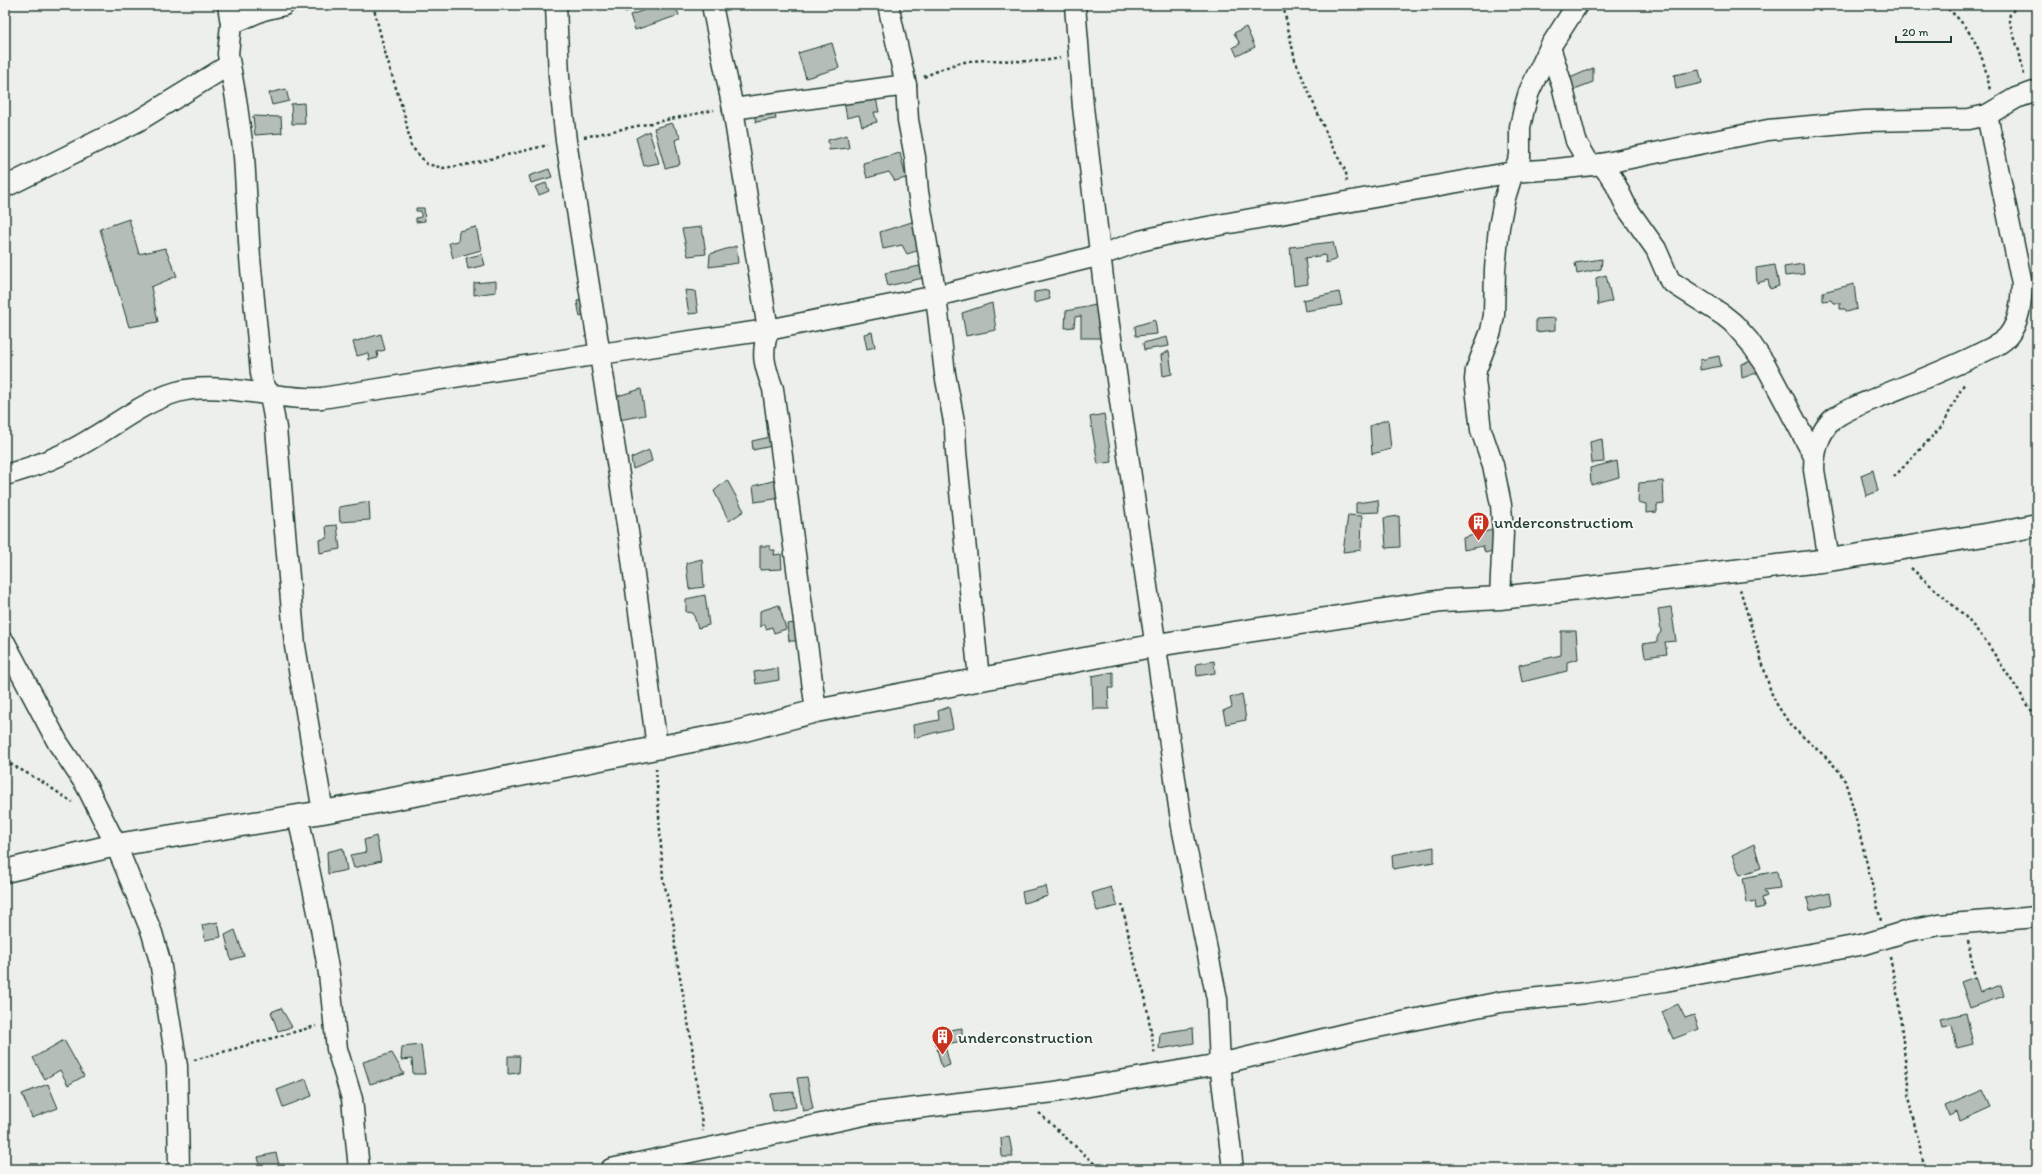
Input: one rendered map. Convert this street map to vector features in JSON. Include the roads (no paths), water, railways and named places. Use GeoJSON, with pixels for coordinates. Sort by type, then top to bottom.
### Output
{"type":"FeatureCollection","features":[{"type":"Feature","properties":{"kind":"street"},"geometry":{"type":"LineString","coordinates":[[284,5],[263,10],[230,14],[228,65],[236,100],[244,156],[250,258],[261,373],[263,383],[270,395],[276,428],[295,646],[323,812]]}},
{"type":"Feature","properties":{"kind":"street"},"geometry":{"type":"LineString","coordinates":[[556,5],[559,77],[566,141],[630,544],[656,747]]}},
{"type":"Feature","properties":{"kind":"street"},"geometry":{"type":"LineString","coordinates":[[712,5],[732,107],[768,330],[763,350],[765,367],[773,389],[816,712]]}},
{"type":"Feature","properties":{"kind":"street"},"geometry":{"type":"LineString","coordinates":[[888,5],[906,85],[908,120],[915,157],[918,192],[936,296],[946,374],[955,427],[960,497],[979,679]]}},
{"type":"Feature","properties":{"kind":"street"},"geometry":{"type":"LineString","coordinates":[[1075,5],[1078,54],[1106,304],[1157,645],[1182,828],[1217,999],[1220,1064],[1233,1169]]}},
{"type":"Feature","properties":{"kind":"street"},"geometry":{"type":"LineString","coordinates":[[1500,598],[1503,533],[1501,505],[1493,465],[1482,430],[1475,380],[1476,370],[1491,331],[1494,315],[1495,269],[1499,227],[1513,172],[1520,156],[1520,127],[1526,103],[1550,47],[1577,5]]}},
{"type":"Feature","properties":{"kind":"street"},"geometry":{"type":"LineString","coordinates":[[1550,47],[1562,85],[1576,141],[1595,164],[1613,179],[1627,208],[1653,243],[1670,281],[1680,290],[1706,303],[1723,315],[1733,323],[1749,341],[1765,364],[1814,456]]}},
{"type":"Feature","properties":{"kind":"street"},"geometry":{"type":"LineString","coordinates":[[5,187],[138,121],[228,65]]}},
{"type":"Feature","properties":{"kind":"street"},"geometry":{"type":"LineString","coordinates":[[732,107],[906,85]]}},
{"type":"Feature","properties":{"kind":"street"},"geometry":{"type":"LineString","coordinates":[[5,475],[36,466],[87,441],[141,408],[176,392],[201,388],[302,399],[322,398],[600,354],[768,330],[936,296],[1101,255],[1140,241],[1169,234],[1513,172],[1557,169],[1595,164],[1768,130],[1842,122],[1969,119],[1987,115],[2032,92]]}},
{"type":"Feature","properties":{"kind":"street"},"geometry":{"type":"LineString","coordinates":[[1829,560],[1814,470],[1814,456],[1825,428],[1833,419],[1852,409],[1955,366],[1977,354],[1997,346],[2007,337],[2016,324],[2021,307],[2022,284],[1987,115]]}},
{"type":"Feature","properties":{"kind":"street"},"geometry":{"type":"LineString","coordinates":[[5,871],[116,845],[323,812],[489,781],[737,732],[816,712],[1157,645],[1442,601],[1500,598],[1829,560],[2037,525]]}},
{"type":"Feature","properties":{"kind":"street"},"geometry":{"type":"LineString","coordinates":[[5,643],[58,742],[86,785],[116,845],[144,912],[160,961],[177,1066],[179,1169]]}},
{"type":"Feature","properties":{"kind":"street"},"geometry":{"type":"LineString","coordinates":[[298,816],[319,917],[335,1021],[337,1049],[352,1099],[359,1169]]}},
{"type":"Feature","properties":{"kind":"street"},"geometry":{"type":"LineString","coordinates":[[611,1169],[874,1113],[1022,1096],[1220,1064],[1353,1032],[1501,1002],[1585,993],[1665,981],[1845,948],[1939,924],[2037,917]]}},
{"type":"Feature","properties":{"kind":"place","name":"underconstructiom"},"geometry":{"type":"Point","coordinates":[1479,542]}},
{"type":"Feature","properties":{"kind":"place","name":"underconstruction"},"geometry":{"type":"Point","coordinates":[943,1056]}}]}
